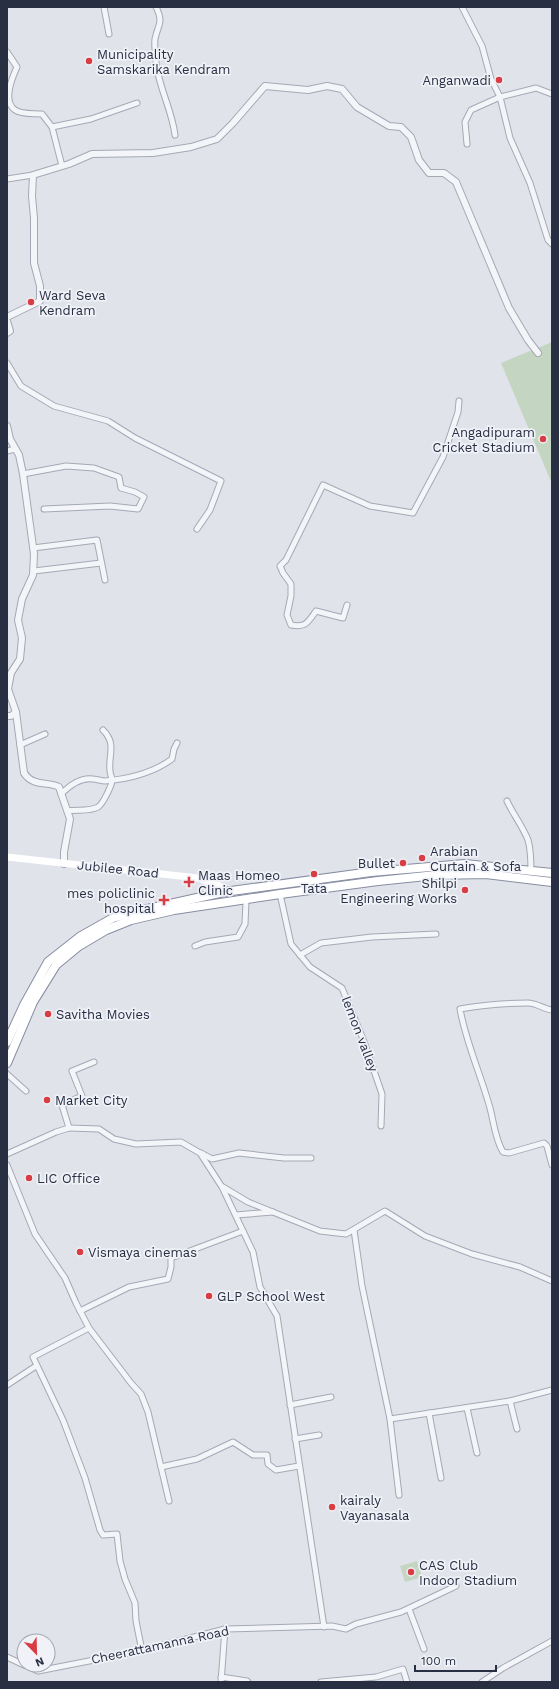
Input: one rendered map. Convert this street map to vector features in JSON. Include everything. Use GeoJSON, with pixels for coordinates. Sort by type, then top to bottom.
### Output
{"type":"FeatureCollection","features":[{"type":"Feature","properties":{"kind":"highway"},"geometry":{"type":"LineString","coordinates":[[7,1042],[24,1006],[48,962],[80,936],[113,918],[224,892],[416,867],[465,864],[552,873]]}},
{"type":"Feature","properties":{"kind":"highway"},"geometry":{"type":"LineString","coordinates":[[7,1063],[33,1002],[56,965],[79,946],[106,930],[131,920],[174,910],[246,901],[280,894],[436,875],[486,874],[552,882]]}},
{"type":"Feature","properties":{"kind":"highway"},"geometry":{"type":"LineString","coordinates":[[224,892],[229,893],[231,898],[225,903]]}},
{"type":"Feature","properties":{"kind":"main road","name":"Jubilee Road"},"geometry":{"type":"LineString","coordinates":[[7,857],[198,878],[220,886],[224,892]]}},
{"type":"Feature","properties":{"kind":"street"},"geometry":{"type":"LineString","coordinates":[[104,7],[109,34]]}},
{"type":"Feature","properties":{"kind":"street"},"geometry":{"type":"LineString","coordinates":[[156,7],[161,21],[155,40],[156,64],[165,97],[174,120],[175,135]]}},
{"type":"Feature","properties":{"kind":"street"},"geometry":{"type":"LineString","coordinates":[[462,7],[482,46],[491,79],[500,97],[510,138],[530,183],[548,240],[552,244]]}},
{"type":"Feature","properties":{"kind":"street"},"geometry":{"type":"LineString","coordinates":[[7,52],[17,67],[12,78],[9,104],[15,110],[22,113],[42,114],[52,127],[62,166]]}},
{"type":"Feature","properties":{"kind":"street"},"geometry":{"type":"LineString","coordinates":[[7,179],[34,175],[92,154],[153,153],[192,147],[217,139],[265,86],[308,90],[327,86],[342,89],[357,108],[389,126],[401,127],[411,137],[419,160],[429,173],[444,173],[456,182],[510,308],[528,340],[538,353]]}},
{"type":"Feature","properties":{"kind":"street"},"geometry":{"type":"LineString","coordinates":[[467,144],[465,122],[471,110],[500,97],[536,88],[552,94]]}},
{"type":"Feature","properties":{"kind":"street"},"geometry":{"type":"LineString","coordinates":[[52,127],[91,119],[137,103]]}},
{"type":"Feature","properties":{"kind":"street"},"geometry":{"type":"LineString","coordinates":[[7,317],[40,301],[40,286],[34,263],[34,218],[32,196],[34,175]]}},
{"type":"Feature","properties":{"kind":"street"},"geometry":{"type":"LineString","coordinates":[[7,321],[10,331],[7,333]]}},
{"type":"Feature","properties":{"kind":"street"},"geometry":{"type":"LineString","coordinates":[[7,363],[21,386],[54,406],[108,422],[135,438],[222,481],[210,510],[197,530]]}},
{"type":"Feature","properties":{"kind":"street"},"geometry":{"type":"LineString","coordinates":[[347,605],[343,618],[316,611],[305,625],[299,627],[291,625],[287,615],[292,596],[291,584],[280,566],[286,560],[323,485],[370,506],[412,513],[443,457],[458,412],[459,401]]}},
{"type":"Feature","properties":{"kind":"street"},"geometry":{"type":"LineString","coordinates":[[7,426],[10,439],[19,455],[23,474],[33,548],[34,570],[22,599],[18,620],[22,638],[20,659],[11,673],[8,690],[16,712],[24,773],[27,777],[37,783],[59,787],[70,819],[64,852],[64,864]]}},
{"type":"Feature","properties":{"kind":"street"},"geometry":{"type":"LineString","coordinates":[[7,451],[16,450]]}},
{"type":"Feature","properties":{"kind":"street"},"geometry":{"type":"LineString","coordinates":[[23,474],[61,466],[94,468],[119,477],[120,488],[135,492],[144,497],[138,509],[110,506],[44,509]]}},
{"type":"Feature","properties":{"kind":"street"},"geometry":{"type":"LineString","coordinates":[[33,548],[97,540],[105,580]]}},
{"type":"Feature","properties":{"kind":"street"},"geometry":{"type":"LineString","coordinates":[[34,570],[101,563]]}},
{"type":"Feature","properties":{"kind":"street"},"geometry":{"type":"LineString","coordinates":[[7,716],[11,716],[16,712]]}},
{"type":"Feature","properties":{"kind":"street"},"geometry":{"type":"LineString","coordinates":[[67,811],[77,809],[89,810],[99,806],[104,801],[112,780],[110,770],[112,752],[109,735],[103,730]]}},
{"type":"Feature","properties":{"kind":"street"},"geometry":{"type":"LineString","coordinates":[[20,745],[45,734]]}},
{"type":"Feature","properties":{"kind":"street"},"geometry":{"type":"LineString","coordinates":[[61,794],[65,789],[84,779],[104,781],[142,774],[174,757],[174,749],[178,743]]}},
{"type":"Feature","properties":{"kind":"street"},"geometry":{"type":"LineString","coordinates":[[507,801],[514,816],[528,838],[532,871]]}},
{"type":"Feature","properties":{"kind":"street","name":"lemon valley"},"geometry":{"type":"LineString","coordinates":[[280,894],[291,944],[310,967],[342,988],[382,1094],[381,1126]]}},
{"type":"Feature","properties":{"kind":"street"},"geometry":{"type":"LineString","coordinates":[[195,946],[205,942],[238,937],[244,924],[246,901]]}},
{"type":"Feature","properties":{"kind":"street"},"geometry":{"type":"LineString","coordinates":[[300,954],[321,943],[372,937],[436,934]]}},
{"type":"Feature","properties":{"kind":"street"},"geometry":{"type":"LineString","coordinates":[[552,1010],[530,1003],[474,1006],[460,1009],[463,1026],[490,1108],[499,1145],[503,1152],[544,1144],[547,1146],[552,1164]]}},
{"type":"Feature","properties":{"kind":"street"},"geometry":{"type":"LineString","coordinates":[[69,1128],[62,1105],[82,1096],[72,1071],[94,1062]]}},
{"type":"Feature","properties":{"kind":"street"},"geometry":{"type":"LineString","coordinates":[[7,1074],[26,1091]]}},
{"type":"Feature","properties":{"kind":"street"},"geometry":{"type":"LineString","coordinates":[[7,1154],[56,1132],[69,1128],[99,1129],[114,1139],[136,1144],[181,1142],[212,1159],[239,1153],[284,1158],[311,1158]]}},
{"type":"Feature","properties":{"kind":"street"},"geometry":{"type":"LineString","coordinates":[[200,1153],[222,1186],[236,1215],[253,1252],[260,1287],[277,1316],[324,1627]]}},
{"type":"Feature","properties":{"kind":"street"},"geometry":{"type":"LineString","coordinates":[[7,1164],[34,1234],[65,1278],[89,1328],[142,1394],[148,1412],[169,1501]]}},
{"type":"Feature","properties":{"kind":"street"},"geometry":{"type":"LineString","coordinates":[[222,1186],[248,1202],[320,1231],[346,1234],[385,1212],[425,1236],[472,1254],[520,1267],[552,1281]]}},
{"type":"Feature","properties":{"kind":"street"},"geometry":{"type":"LineString","coordinates":[[236,1215],[274,1212]]}},
{"type":"Feature","properties":{"kind":"street"},"geometry":{"type":"LineString","coordinates":[[354,1230],[362,1286],[390,1419],[399,1495]]}},
{"type":"Feature","properties":{"kind":"street"},"geometry":{"type":"LineString","coordinates":[[80,1311],[129,1287],[168,1279],[171,1267],[171,1258],[243,1231]]}},
{"type":"Feature","properties":{"kind":"street"},"geometry":{"type":"LineString","coordinates":[[89,1328],[33,1357],[63,1420],[85,1478],[100,1530],[103,1535],[117,1534],[120,1560],[125,1579],[135,1603],[136,1621],[141,1646],[140,1651]]}},
{"type":"Feature","properties":{"kind":"street"},"geometry":{"type":"LineString","coordinates":[[7,1384],[36,1366]]}},
{"type":"Feature","properties":{"kind":"street"},"geometry":{"type":"LineString","coordinates":[[390,1419],[510,1401],[552,1390]]}},
{"type":"Feature","properties":{"kind":"street"},"geometry":{"type":"LineString","coordinates":[[290,1405],[331,1397]]}},
{"type":"Feature","properties":{"kind":"street"},"geometry":{"type":"LineString","coordinates":[[510,1401],[517,1429]]}},
{"type":"Feature","properties":{"kind":"street"},"geometry":{"type":"LineString","coordinates":[[467,1408],[478,1453]]}},
{"type":"Feature","properties":{"kind":"street"},"geometry":{"type":"LineString","coordinates":[[429,1413],[441,1478]]}},
{"type":"Feature","properties":{"kind":"street"},"geometry":{"type":"LineString","coordinates":[[295,1440],[318,1435]]}},
{"type":"Feature","properties":{"kind":"street"},"geometry":{"type":"LineString","coordinates":[[161,1467],[197,1459],[233,1442],[253,1455],[267,1455],[268,1464],[276,1470],[299,1466]]}},
{"type":"Feature","properties":{"kind":"street","name":"Cheerattamanna Road"},"geometry":{"type":"LineString","coordinates":[[56,1667],[140,1651],[225,1629],[324,1627],[346,1629],[356,1624],[401,1612],[456,1586]]}},
{"type":"Feature","properties":{"kind":"street"},"geometry":{"type":"LineString","coordinates":[[409,1608],[424,1649]]}},
{"type":"Feature","properties":{"kind":"street"},"geometry":{"type":"LineString","coordinates":[[225,1629],[221,1679],[248,1682]]}},
{"type":"Feature","properties":{"kind":"street"},"geometry":{"type":"LineString","coordinates":[[482,1682],[503,1668],[552,1641]]}},
{"type":"Feature","properties":{"kind":"street"},"geometry":{"type":"LineString","coordinates":[[320,1682],[376,1677],[402,1669],[407,1682]]}},
{"type":"Feature","properties":{"kind":"green space","name":"Angadipuram Cricket Stadium"},"geometry":{"type":"Polygon","coordinates":[[[552,342],[552,484],[501,363],[552,342]]]}},
{"type":"Feature","properties":{"kind":"green space","name":"CAS Club Indoor Stadium"},"geometry":{"type":"Polygon","coordinates":[[[417,1561],[422,1577],[405,1582],[400,1566],[417,1561]]]}},
{"type":"Feature","properties":{"kind":"place","name":"Municipality Samskarika Kendram"},"geometry":{"type":"Point","coordinates":[89,61]}},
{"type":"Feature","properties":{"kind":"place","name":"Anganwadi"},"geometry":{"type":"Point","coordinates":[499,80]}},
{"type":"Feature","properties":{"kind":"place","name":"Ward Seva Kendram"},"geometry":{"type":"Point","coordinates":[31,302]}},
{"type":"Feature","properties":{"kind":"place","name":"Angadipuram Cricket Stadium"},"geometry":{"type":"Point","coordinates":[543,439]}},
{"type":"Feature","properties":{"kind":"place","name":"Arabian Curtain & Sofa"},"geometry":{"type":"Point","coordinates":[422,858]}},
{"type":"Feature","properties":{"kind":"place","name":"Bullet"},"geometry":{"type":"Point","coordinates":[403,863]}},
{"type":"Feature","properties":{"kind":"place","name":"Tata"},"geometry":{"type":"Point","coordinates":[314,874]}},
{"type":"Feature","properties":{"kind":"place","name":"Maas Homeo Clinic"},"geometry":{"type":"Point","coordinates":[189,882]}},
{"type":"Feature","properties":{"kind":"place","name":"Shilpi Engineering Works"},"geometry":{"type":"Point","coordinates":[465,890]}},
{"type":"Feature","properties":{"kind":"place","name":"mes policlinic hospital"},"geometry":{"type":"Point","coordinates":[164,900]}},
{"type":"Feature","properties":{"kind":"place","name":"Savitha Movies"},"geometry":{"type":"Point","coordinates":[48,1014]}},
{"type":"Feature","properties":{"kind":"place","name":"Market City"},"geometry":{"type":"Point","coordinates":[47,1100]}},
{"type":"Feature","properties":{"kind":"place","name":"LIC Office"},"geometry":{"type":"Point","coordinates":[29,1178]}},
{"type":"Feature","properties":{"kind":"place","name":"Vismaya cinemas"},"geometry":{"type":"Point","coordinates":[80,1252]}},
{"type":"Feature","properties":{"kind":"place","name":"GLP School West"},"geometry":{"type":"Point","coordinates":[209,1296]}},
{"type":"Feature","properties":{"kind":"place","name":"kairaly Vayanasala"},"geometry":{"type":"Point","coordinates":[332,1507]}},
{"type":"Feature","properties":{"kind":"place","name":"CAS Club Indoor Stadium"},"geometry":{"type":"Point","coordinates":[411,1572]}}]}
